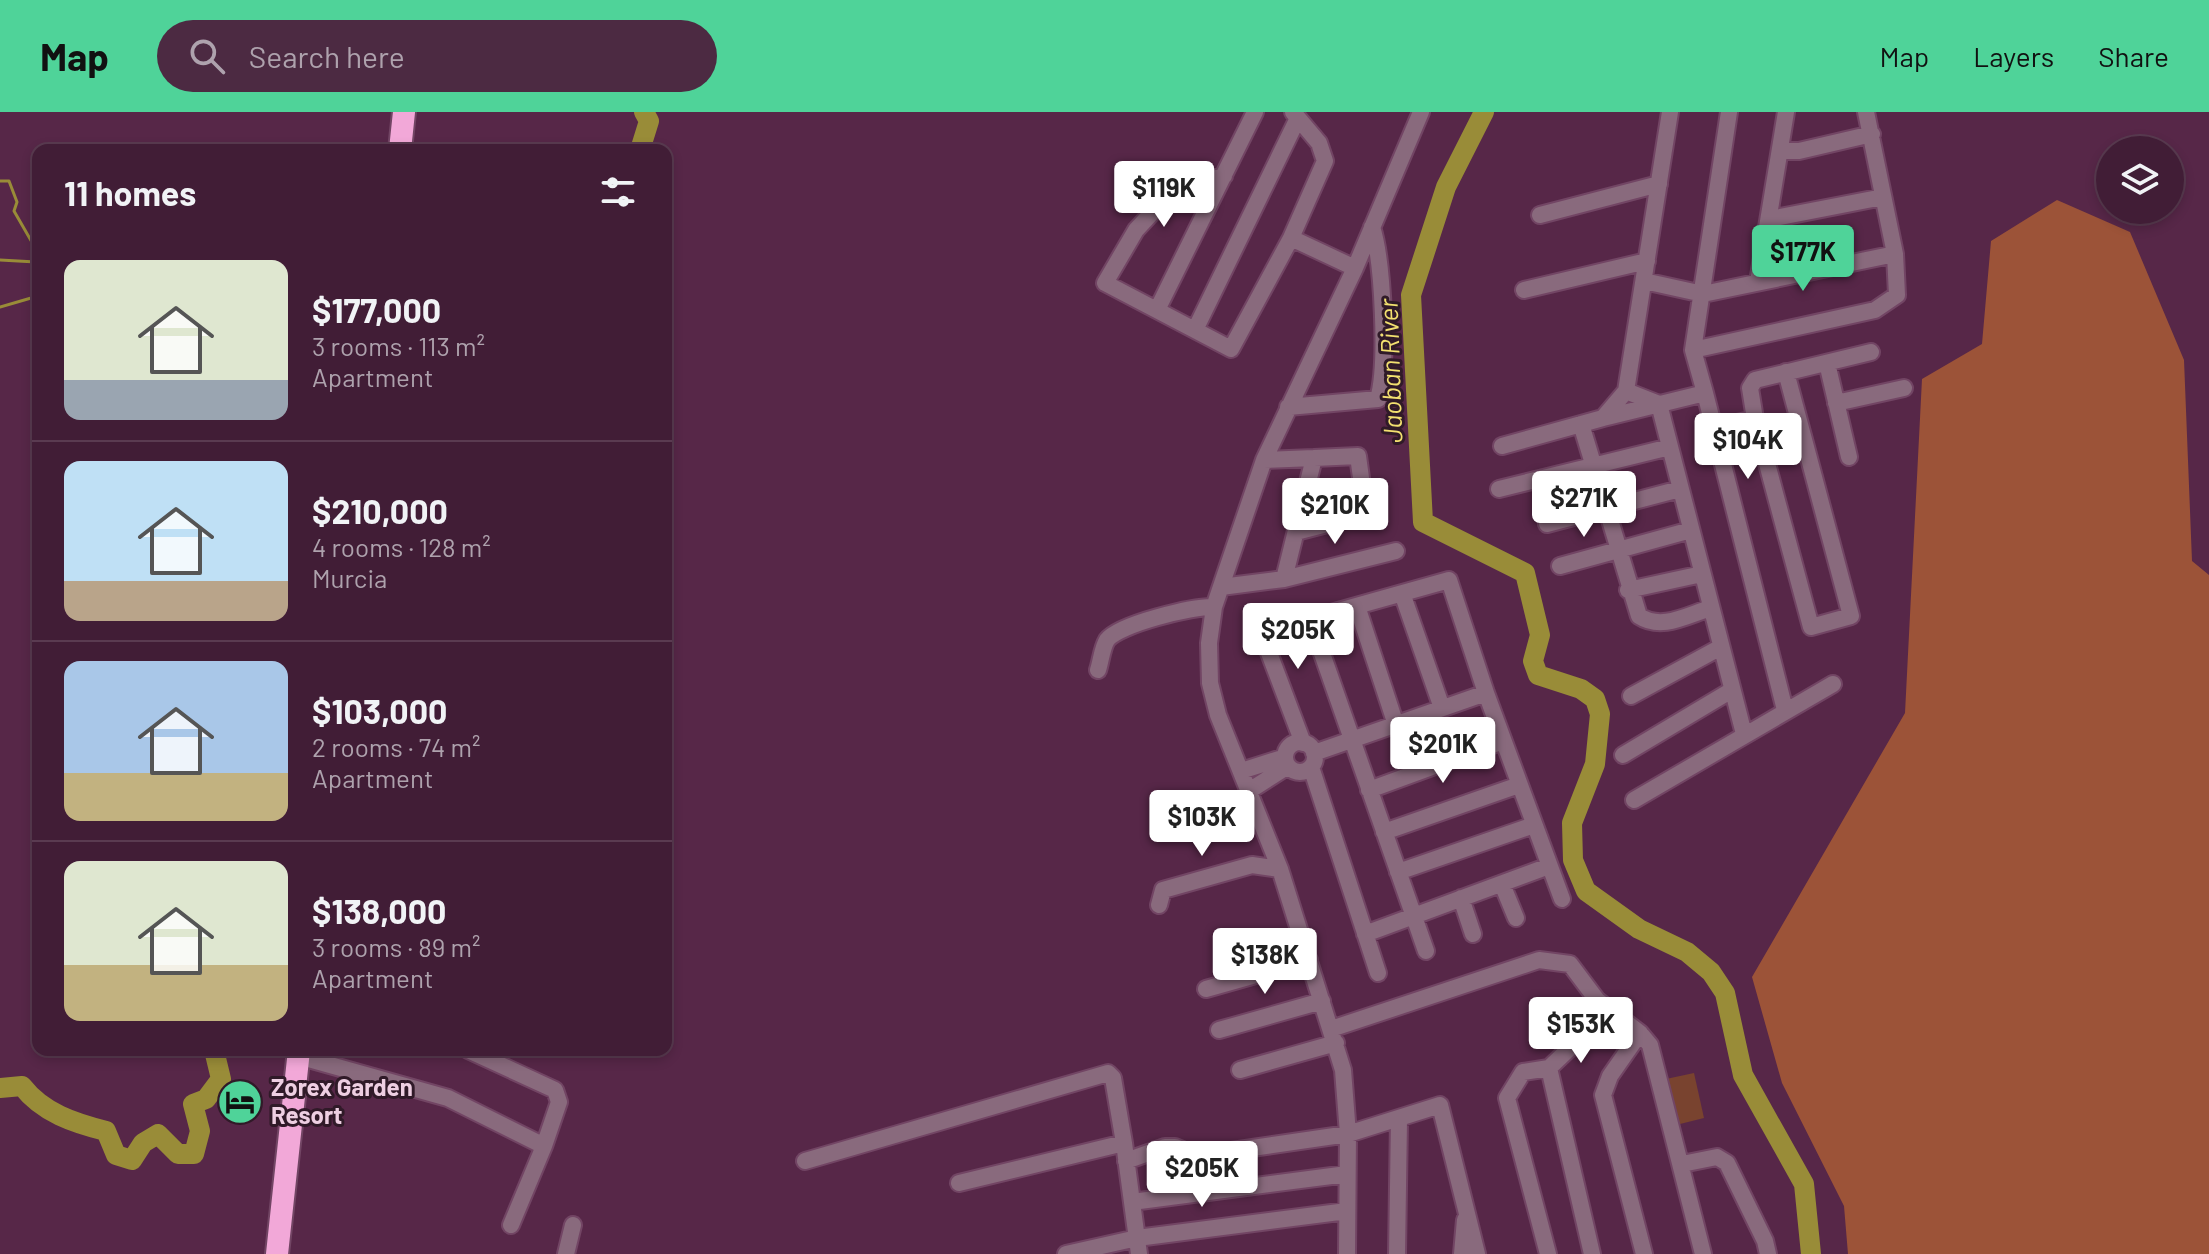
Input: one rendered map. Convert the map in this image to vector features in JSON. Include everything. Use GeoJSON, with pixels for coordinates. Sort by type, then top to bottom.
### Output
{"type":"FeatureCollection","features":[{"type":"Feature","properties":{"kind":"highway"},"geometry":{"type":"LineString","coordinates":[[401,144],[404,112]]}},
{"type":"Feature","properties":{"kind":"highway"},"geometry":{"type":"LineString","coordinates":[[277,1254],[299,1056]]}},
{"type":"Feature","properties":{"kind":"street"},"geometry":{"type":"LineString","coordinates":[[1157,310],[1255,112]]}},
{"type":"Feature","properties":{"kind":"street"},"geometry":{"type":"LineString","coordinates":[[1347,1254],[1348,1134],[1343,1070],[1280,869],[1218,715],[1210,683],[1209,643],[1214,607],[1264,460],[1355,268],[1421,112]]}},
{"type":"Feature","properties":{"kind":"street"},"geometry":{"type":"LineString","coordinates":[[1603,418],[1626,391],[1670,112]]}},
{"type":"Feature","properties":{"kind":"street"},"geometry":{"type":"LineString","coordinates":[[1729,112],[1693,350],[1785,710]]}},
{"type":"Feature","properties":{"kind":"street"},"geometry":{"type":"LineString","coordinates":[[1758,282],[1786,112]]}},
{"type":"Feature","properties":{"kind":"street"},"geometry":{"type":"LineString","coordinates":[[1693,350],[1875,310],[1897,295],[1895,254],[1866,112]]}},
{"type":"Feature","properties":{"kind":"street"},"geometry":{"type":"LineString","coordinates":[[1195,330],[1296,115],[1319,143],[1325,161],[1291,238],[1231,349],[1105,283],[1136,230],[1174,189],[1224,176]]}},
{"type":"Feature","properties":{"kind":"street"},"geometry":{"type":"LineString","coordinates":[[1780,151],[1799,151],[1872,134]]}},
{"type":"Feature","properties":{"kind":"street"},"geometry":{"type":"LineString","coordinates":[[1540,215],[1659,184]]}},
{"type":"Feature","properties":{"kind":"street"},"geometry":{"type":"LineString","coordinates":[[1770,219],[1883,197]]}},
{"type":"Feature","properties":{"kind":"street"},"geometry":{"type":"LineString","coordinates":[[1288,407],[1374,403],[1378,399],[1381,283],[1379,250],[1372,227]]}},
{"type":"Feature","properties":{"kind":"street"},"geometry":{"type":"LineString","coordinates":[[1291,238],[1355,268]]}},
{"type":"Feature","properties":{"kind":"street"},"geometry":{"type":"LineString","coordinates":[[1644,281],[1703,294],[1895,254]]}},
{"type":"Feature","properties":{"kind":"street"},"geometry":{"type":"LineString","coordinates":[[1524,290],[1647,261]]}},
{"type":"Feature","properties":{"kind":"street"},"geometry":{"type":"LineString","coordinates":[[1786,372],[1851,616],[1811,627],[1755,419],[1752,384],[1755,380],[1786,372],[1871,352]]}},
{"type":"Feature","properties":{"kind":"street"},"geometry":{"type":"LineString","coordinates":[[1827,363],[1849,457]]}},
{"type":"Feature","properties":{"kind":"street"},"geometry":{"type":"LineString","coordinates":[[1836,403],[1904,388]]}},
{"type":"Feature","properties":{"kind":"street"},"geometry":{"type":"LineString","coordinates":[[1626,391],[1659,404]]}},
{"type":"Feature","properties":{"kind":"street"},"geometry":{"type":"LineString","coordinates":[[1502,446],[1705,393]]}},
{"type":"Feature","properties":{"kind":"street"},"geometry":{"type":"LineString","coordinates":[[1659,404],[1744,734]]}},
{"type":"Feature","properties":{"kind":"street"},"geometry":{"type":"LineString","coordinates":[[1714,428],[1755,419]]}},
{"type":"Feature","properties":{"kind":"street"},"geometry":{"type":"LineString","coordinates":[[1581,424],[1628,590],[1639,616],[1649,623],[1662,624],[1711,608]]}},
{"type":"Feature","properties":{"kind":"street"},"geometry":{"type":"LineString","coordinates":[[1499,489],[1670,447]]}},
{"type":"Feature","properties":{"kind":"street"},"geometry":{"type":"LineString","coordinates":[[1264,460],[1358,456],[1366,514],[1296,532]]}},
{"type":"Feature","properties":{"kind":"street"},"geometry":{"type":"LineString","coordinates":[[1284,579],[1314,458]]}},
{"type":"Feature","properties":{"kind":"street"},"geometry":{"type":"LineString","coordinates":[[1547,524],[1680,489]]}},
{"type":"Feature","properties":{"kind":"street"},"geometry":{"type":"LineString","coordinates":[[1560,566],[1691,530]]}},
{"type":"Feature","properties":{"kind":"street"},"geometry":{"type":"LineString","coordinates":[[1221,587],[1284,579],[1396,551]]}},
{"type":"Feature","properties":{"kind":"street"},"geometry":{"type":"LineString","coordinates":[[1628,590],[1702,574]]}},
{"type":"Feature","properties":{"kind":"street"},"geometry":{"type":"LineString","coordinates":[[1426,951],[1310,619],[1449,580],[1503,741],[1562,899]]}},
{"type":"Feature","properties":{"kind":"street"},"geometry":{"type":"LineString","coordinates":[[1402,593],[1442,708]]}},
{"type":"Feature","properties":{"kind":"street"},"geometry":{"type":"LineString","coordinates":[[1357,606],[1396,725]]}},
{"type":"Feature","properties":{"kind":"street"},"geometry":{"type":"LineString","coordinates":[[1098,670],[1105,643],[1118,632],[1185,610],[1214,607]]}},
{"type":"Feature","properties":{"kind":"street"},"geometry":{"type":"LineString","coordinates":[[1254,613],[1309,754],[1378,973]]}},
{"type":"Feature","properties":{"kind":"street"},"geometry":{"type":"LineString","coordinates":[[1631,696],[1721,647]]}},
{"type":"Feature","properties":{"kind":"street"},"geometry":{"type":"LineString","coordinates":[[1634,800],[1833,684]]}},
{"type":"Feature","properties":{"kind":"street"},"geometry":{"type":"LineString","coordinates":[[1623,755],[1732,690]]}},
{"type":"Feature","properties":{"kind":"street"},"geometry":{"type":"LineString","coordinates":[[1249,791],[1286,762],[1289,747],[1309,754],[1352,742],[1486,693]]}},
{"type":"Feature","properties":{"kind":"street"},"geometry":{"type":"LineString","coordinates":[[1369,790],[1503,741]]}},
{"type":"Feature","properties":{"kind":"street"},"geometry":{"type":"LineString","coordinates":[[1286,762],[1297,772],[1309,754]]}},
{"type":"Feature","properties":{"kind":"street"},"geometry":{"type":"LineString","coordinates":[[1241,771],[1286,762]]}},
{"type":"Feature","properties":{"kind":"street"},"geometry":{"type":"LineString","coordinates":[[1384,832],[1519,785]]}},
{"type":"Feature","properties":{"kind":"street"},"geometry":{"type":"LineString","coordinates":[[1398,872],[1534,825]]}},
{"type":"Feature","properties":{"kind":"street"},"geometry":{"type":"LineString","coordinates":[[1159,905],[1163,890],[1252,865],[1280,869]]}},
{"type":"Feature","properties":{"kind":"street"},"geometry":{"type":"LineString","coordinates":[[1365,934],[1549,866]]}},
{"type":"Feature","properties":{"kind":"street"},"geometry":{"type":"LineString","coordinates":[[1502,884],[1516,918]]}},
{"type":"Feature","properties":{"kind":"street"},"geometry":{"type":"LineString","coordinates":[[1461,898],[1473,934]]}},
{"type":"Feature","properties":{"kind":"street"},"geometry":{"type":"LineString","coordinates":[[1206,989],[1309,960]]}},
{"type":"Feature","properties":{"kind":"street"},"geometry":{"type":"LineString","coordinates":[[1240,1070],[1539,960],[1570,964],[1597,1000],[1640,1033],[1650,1045],[1703,1254]]}},
{"type":"Feature","properties":{"kind":"street"},"geometry":{"type":"LineString","coordinates":[[1548,1254],[1507,1098],[1523,1072],[1549,1068],[1570,1048],[1597,1000]]}},
{"type":"Feature","properties":{"kind":"street"},"geometry":{"type":"LineString","coordinates":[[1219,1030],[1322,1001]]}},
{"type":"Feature","properties":{"kind":"street"},"geometry":{"type":"LineString","coordinates":[[1640,1033],[1610,1076],[1603,1095],[1644,1254]]}},
{"type":"Feature","properties":{"kind":"street"},"geometry":{"type":"LineString","coordinates":[[309,1056],[448,1098],[544,1146]]}},
{"type":"Feature","properties":{"kind":"street"},"geometry":{"type":"LineString","coordinates":[[481,1056],[555,1090],[559,1102],[511,1225]]}},
{"type":"Feature","properties":{"kind":"street"},"geometry":{"type":"LineString","coordinates":[[1549,1068],[1592,1254]]}},
{"type":"Feature","properties":{"kind":"street"},"geometry":{"type":"LineString","coordinates":[[805,1161],[1108,1073],[1113,1078],[1138,1246]]}},
{"type":"Feature","properties":{"kind":"street"},"geometry":{"type":"LineString","coordinates":[[1126,1161],[1165,1147],[1197,1156],[1348,1134],[1440,1105],[1477,1254]]}},
{"type":"Feature","properties":{"kind":"street"},"geometry":{"type":"LineString","coordinates":[[1397,1254],[1399,1119]]}},
{"type":"Feature","properties":{"kind":"street"},"geometry":{"type":"LineString","coordinates":[[959,1183],[1124,1143]]}},
{"type":"Feature","properties":{"kind":"street"},"geometry":{"type":"LineString","coordinates":[[1682,1164],[1717,1157],[1727,1163],[1765,1241],[1768,1254]]}},
{"type":"Feature","properties":{"kind":"street"},"geometry":{"type":"LineString","coordinates":[[1132,1202],[1347,1174]]}},
{"type":"Feature","properties":{"kind":"street"},"geometry":{"type":"LineString","coordinates":[[1066,1254],[1138,1246],[1347,1211]]}},
{"type":"Feature","properties":{"kind":"street"},"geometry":{"type":"LineString","coordinates":[[1462,1254],[1467,1213]]}},
{"type":"Feature","properties":{"kind":"street"},"geometry":{"type":"LineString","coordinates":[[566,1254],[573,1225]]}},
{"type":"Feature","properties":{"kind":"shaded area"},"geometry":{"type":"Polygon","coordinates":[[[2057,200],[2096,217],[2096,224],[2112,224],[2130,232],[2184,360],[2192,561],[2209,575],[2209,1254],[1848,1254],[1844,1206],[1782,1083],[1752,977],[1905,713],[1922,379],[1982,344],[1991,241],[2057,200]]]}},
{"type":"Feature","properties":{"kind":"shaded area"},"geometry":{"type":"Polygon","coordinates":[[[1694,1073],[1704,1118],[1676,1125],[1666,1079],[1694,1073]]]}},
{"type":"Feature","properties":{"kind":"waterway","name":"Jaoban River"},"geometry":{"type":"LineString","coordinates":[[642,144],[649,121],[644,112]]}},
{"type":"Feature","properties":{"kind":"waterway","name":"Jaoban River"},"geometry":{"type":"LineString","coordinates":[[1484,112],[1446,187],[1411,295],[1423,522],[1525,573],[1540,635],[1533,661],[1538,675],[1581,689],[1595,699],[1600,714],[1595,764],[1572,823],[1573,860],[1586,891],[1639,929],[1687,952],[1711,972],[1725,993],[1743,1075],[1804,1184],[1811,1254]]}},
{"type":"Feature","properties":{"kind":"waterway"},"geometry":{"type":"LineString","coordinates":[[0,181],[9,181],[17,202],[14,211],[32,242]]}},
{"type":"Feature","properties":{"kind":"waterway"},"geometry":{"type":"LineString","coordinates":[[0,260],[32,262]]}},
{"type":"Feature","properties":{"kind":"waterway"},"geometry":{"type":"LineString","coordinates":[[0,307],[32,298]]}},
{"type":"Feature","properties":{"kind":"waterway","name":"Jaoban River"},"geometry":{"type":"LineString","coordinates":[[0,1088],[22,1086],[39,1103],[60,1116],[106,1131],[116,1155],[132,1160],[143,1143],[158,1134],[178,1154],[194,1154],[200,1131],[193,1104],[206,1099],[221,1079],[215,1056]]}},
{"type":"Feature","properties":{"kind":"place","name":"Zorex Garden Resort"},"geometry":{"type":"Point","coordinates":[240,1102]}}]}
